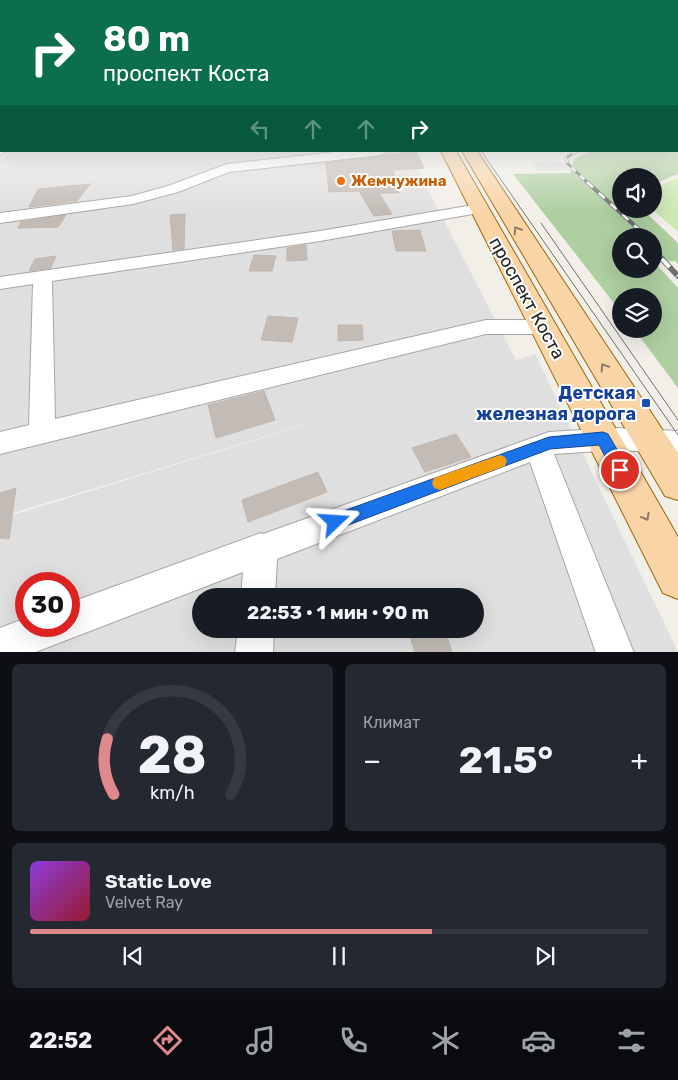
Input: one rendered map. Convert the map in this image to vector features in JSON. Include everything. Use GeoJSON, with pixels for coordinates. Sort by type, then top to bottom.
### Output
{"type":"FeatureCollection","features":[{"type":"Feature","properties":{"kind":"main road","name":"проспект Коста"},"geometry":{"type":"LineString","coordinates":[[449,152],[678,578]]}},
{"type":"Feature","properties":{"kind":"main road","name":"проспект Коста"},"geometry":{"type":"LineString","coordinates":[[470,152],[664,440],[678,484]]}},
{"type":"Feature","properties":{"kind":"street"},"geometry":{"type":"LineString","coordinates":[[0,218],[133,200],[173,189],[227,168],[367,152]]}},
{"type":"Feature","properties":{"kind":"street"},"geometry":{"type":"LineString","coordinates":[[0,284],[320,236],[479,209]]}},
{"type":"Feature","properties":{"kind":"street"},"geometry":{"type":"LineString","coordinates":[[42,431],[43,277]]}},
{"type":"Feature","properties":{"kind":"street"},"geometry":{"type":"LineString","coordinates":[[0,442],[486,327],[544,327]]}},
{"type":"Feature","properties":{"kind":"street"},"geometry":{"type":"LineString","coordinates":[[80,617],[549,443],[603,438],[664,440]]}},
{"type":"Feature","properties":{"kind":"street"},"geometry":{"type":"LineString","coordinates":[[538,447],[615,652]]}},
{"type":"Feature","properties":{"kind":"street"},"geometry":{"type":"LineString","coordinates":[[259,588],[261,549]]}},
{"type":"Feature","properties":{"kind":"street"},"geometry":{"type":"LineString","coordinates":[[0,647],[26,637]]}},
{"type":"Feature","properties":{"kind":"street"},"geometry":{"type":"LineString","coordinates":[[254,652],[255,638]]}},
{"type":"Feature","properties":{"kind":"shaded area"},"geometry":{"type":"Polygon","coordinates":[[[0,152],[409,152],[516,360],[535,354],[678,652],[0,652],[0,519],[412,392],[0,517],[0,152]]]}},
{"type":"Feature","properties":{"kind":"shaded area"},"geometry":{"type":"Polygon","coordinates":[[[531,161],[554,161],[564,164],[571,170],[539,171],[531,161]]]}},
{"type":"Feature","properties":{"kind":"green space"},"geometry":{"type":"Polygon","coordinates":[[[589,152],[678,152],[678,174],[662,181],[662,168],[612,168],[612,218],[652,218],[678,243],[678,264],[675,261],[662,262],[662,228],[612,228],[612,278],[662,278],[662,271],[678,288],[678,388],[641,338],[662,338],[662,288],[612,288],[612,300],[513,174],[570,173],[574,159],[589,152]]]}},
{"type":"Feature","properties":{"kind":"green space"},"geometry":{"type":"Polygon","coordinates":[[[678,178],[678,232],[662,218],[662,185],[678,178]]]}},
{"type":"Feature","properties":{"kind":"building"},"geometry":{"type":"Polygon","coordinates":[[[417,152],[424,168],[393,170],[399,193],[379,193],[392,214],[374,216],[359,191],[329,192],[326,163],[417,152]]]}},
{"type":"Feature","properties":{"kind":"building"},"geometry":{"type":"Polygon","coordinates":[[[90,184],[77,201],[29,207],[38,189],[90,184]]]}},
{"type":"Feature","properties":{"kind":"building"},"geometry":{"type":"Polygon","coordinates":[[[185,214],[184,249],[173,250],[170,215],[185,214]]]}},
{"type":"Feature","properties":{"kind":"building"},"geometry":{"type":"Polygon","coordinates":[[[66,215],[58,227],[18,228],[21,222],[66,215]]]}},
{"type":"Feature","properties":{"kind":"building"},"geometry":{"type":"Polygon","coordinates":[[[420,230],[426,251],[396,251],[392,231],[420,230]]]}},
{"type":"Feature","properties":{"kind":"building"},"geometry":{"type":"Polygon","coordinates":[[[306,245],[307,260],[287,261],[287,248],[306,245]]]}},
{"type":"Feature","properties":{"kind":"building"},"geometry":{"type":"Polygon","coordinates":[[[254,255],[276,256],[272,271],[249,271],[254,255]]]}},
{"type":"Feature","properties":{"kind":"building"},"geometry":{"type":"Polygon","coordinates":[[[56,256],[51,268],[29,271],[35,259],[56,256]]]}},
{"type":"Feature","properties":{"kind":"building"},"geometry":{"type":"Polygon","coordinates":[[[268,316],[298,318],[292,342],[261,340],[268,316]]]}},
{"type":"Feature","properties":{"kind":"building"},"geometry":{"type":"Polygon","coordinates":[[[338,325],[362,325],[363,340],[338,341],[338,325]]]}},
{"type":"Feature","properties":{"kind":"building"},"geometry":{"type":"Polygon","coordinates":[[[264,391],[275,420],[216,438],[208,405],[264,391]]]}},
{"type":"Feature","properties":{"kind":"building"},"geometry":{"type":"Polygon","coordinates":[[[456,434],[471,457],[425,472],[412,448],[456,434]]]}},
{"type":"Feature","properties":{"kind":"building"},"geometry":{"type":"Polygon","coordinates":[[[318,472],[327,492],[248,522],[242,500],[318,472]]]}},
{"type":"Feature","properties":{"kind":"building"},"geometry":{"type":"Polygon","coordinates":[[[16,488],[9,539],[0,538],[0,493],[16,488]]]}},
{"type":"Feature","properties":{"kind":"building"},"geometry":{"type":"Polygon","coordinates":[[[411,638],[448,638],[452,652],[415,652],[411,638]]]}},
{"type":"Feature","properties":{"kind":"tram line"},"geometry":{"type":"LineString","coordinates":[[482,152],[678,435]]}},
{"type":"Feature","properties":{"kind":"tram line"},"geometry":{"type":"LineString","coordinates":[[541,223],[678,420]]}},
{"type":"Feature","properties":{"kind":"railway"},"geometry":{"type":"LineString","coordinates":[[575,152],[566,158],[568,164],[588,183]]}},
{"type":"Feature","properties":{"kind":"railway"},"geometry":{"type":"LineString","coordinates":[[587,182],[637,228]]}},
{"type":"Feature","properties":{"kind":"railway"},"geometry":{"type":"LineString","coordinates":[[662,259],[678,276]]}},
{"type":"Feature","properties":{"kind":"slow traffic"},"geometry":{"type":"LineString","coordinates":[[440,483],[500,461]]}},
{"type":"Feature","properties":{"kind":"place","name":"Жемчужина"},"geometry":{"type":"Point","coordinates":[341,181]}},
{"type":"Feature","properties":{"kind":"place","name":"Детская железная дорога"},"geometry":{"type":"Point","coordinates":[646,403]}},
{"type":"Feature","properties":{"kind":"route"},"geometry":{"type":"LineString","coordinates":[[335,522],[549,443],[603,438],[620,470]]}}]}
